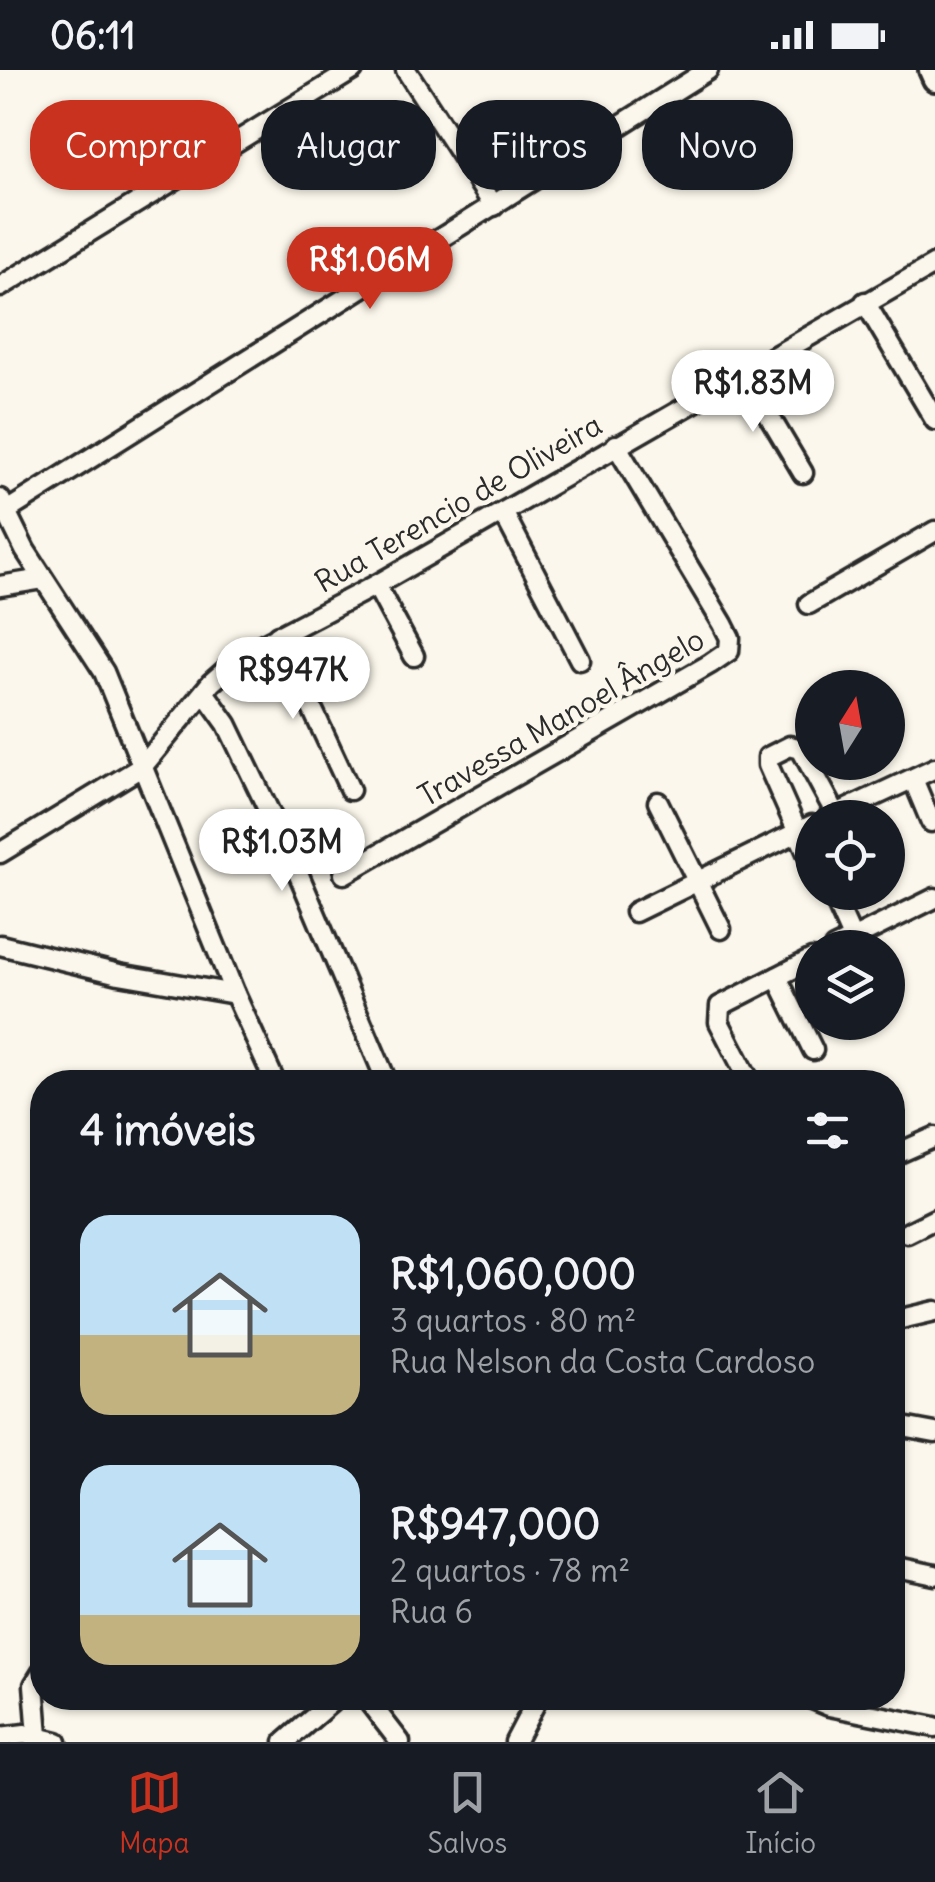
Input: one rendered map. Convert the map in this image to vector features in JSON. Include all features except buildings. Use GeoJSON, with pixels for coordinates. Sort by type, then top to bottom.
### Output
{"type":"FeatureCollection","features":[{"type":"Feature","properties":{"kind":"street"},"geometry":{"type":"LineString","coordinates":[[0,287],[353,70]]}},
{"type":"Feature","properties":{"kind":"street"},"geometry":{"type":"LineString","coordinates":[[406,70],[494,206]]}},
{"type":"Feature","properties":{"kind":"street"},"geometry":{"type":"LineString","coordinates":[[270,1070],[104,672],[43,579],[3,506],[494,206],[708,70]]}},
{"type":"Feature","properties":{"kind":"street"},"geometry":{"type":"LineString","coordinates":[[931,70],[935,79]]}},
{"type":"Feature","properties":{"kind":"street","name":"Rua Terencio de Oliveira"},"geometry":{"type":"LineString","coordinates":[[0,852],[143,766],[229,665],[278,634],[376,585],[935,264]]}},
{"type":"Feature","properties":{"kind":"street"},"geometry":{"type":"LineString","coordinates":[[865,302],[935,420]]}},
{"type":"Feature","properties":{"kind":"street"},"geometry":{"type":"LineString","coordinates":[[743,372],[804,473]]}},
{"type":"Feature","properties":{"kind":"street","name":"Travessa Manoel Ângelo"},"geometry":{"type":"LineString","coordinates":[[344,874],[726,655],[730,638],[723,624],[616,445]]}},
{"type":"Feature","properties":{"kind":"street"},"geometry":{"type":"LineString","coordinates":[[502,512],[580,660]]}},
{"type":"Feature","properties":{"kind":"street"},"geometry":{"type":"LineString","coordinates":[[809,604],[935,531]]}},
{"type":"Feature","properties":{"kind":"street"},"geometry":{"type":"LineString","coordinates":[[0,586],[43,579]]}},
{"type":"Feature","properties":{"kind":"street"},"geometry":{"type":"LineString","coordinates":[[376,585],[414,656]]}},
{"type":"Feature","properties":{"kind":"street"},"geometry":{"type":"LineString","coordinates":[[278,634],[350,790]]}},
{"type":"Feature","properties":{"kind":"street"},"geometry":{"type":"LineString","coordinates":[[204,692],[227,724],[294,862],[382,1070]]}},
{"type":"Feature","properties":{"kind":"street"},"geometry":{"type":"LineString","coordinates":[[795,811],[768,766],[768,757],[792,746],[804,752],[825,800]]}},
{"type":"Feature","properties":{"kind":"street"},"geometry":{"type":"LineString","coordinates":[[868,800],[935,768]]}},
{"type":"Feature","properties":{"kind":"street"},"geometry":{"type":"LineString","coordinates":[[912,780],[932,822]]}},
{"type":"Feature","properties":{"kind":"street"},"geometry":{"type":"LineString","coordinates":[[658,802],[721,929]]}},
{"type":"Feature","properties":{"kind":"street"},"geometry":{"type":"LineString","coordinates":[[634,912],[795,833]]}},
{"type":"Feature","properties":{"kind":"street"},"geometry":{"type":"LineString","coordinates":[[871,930],[932,905]]}},
{"type":"Feature","properties":{"kind":"street"},"geometry":{"type":"LineString","coordinates":[[0,945],[119,974],[235,994]]}},
{"type":"Feature","properties":{"kind":"street"},"geometry":{"type":"LineString","coordinates":[[744,1070],[717,1013],[724,1002],[795,968]]}},
{"type":"Feature","properties":{"kind":"street"},"geometry":{"type":"LineString","coordinates":[[777,977],[813,1050]]}},
{"type":"Feature","properties":{"kind":"street"},"geometry":{"type":"LineString","coordinates":[[905,1150],[935,1137]]}},
{"type":"Feature","properties":{"kind":"street"},"geometry":{"type":"LineString","coordinates":[[907,1233],[935,1218]]}},
{"type":"Feature","properties":{"kind":"street"},"geometry":{"type":"LineString","coordinates":[[905,1318],[935,1311]]}},
{"type":"Feature","properties":{"kind":"street"},"geometry":{"type":"LineString","coordinates":[[905,1427],[935,1433]]}},
{"type":"Feature","properties":{"kind":"street"},"geometry":{"type":"LineString","coordinates":[[905,1569],[935,1575]]}},
{"type":"Feature","properties":{"kind":"street"},"geometry":{"type":"LineString","coordinates":[[36,1710],[38,1736]]}},
{"type":"Feature","properties":{"kind":"street"},"geometry":{"type":"LineString","coordinates":[[285,1742],[322,1710]]}},
{"type":"Feature","properties":{"kind":"street"},"geometry":{"type":"LineString","coordinates":[[375,1710],[400,1742]]}},
{"type":"Feature","properties":{"kind":"street"},"geometry":{"type":"LineString","coordinates":[[515,1742],[532,1710]]}},
{"type":"Feature","properties":{"kind":"street"},"geometry":{"type":"LineString","coordinates":[[850,1710],[935,1726]]}},
{"type":"Feature","properties":{"kind":"street"},"geometry":{"type":"LineString","coordinates":[[0,1737],[25,1734],[57,1742]]}}]}
